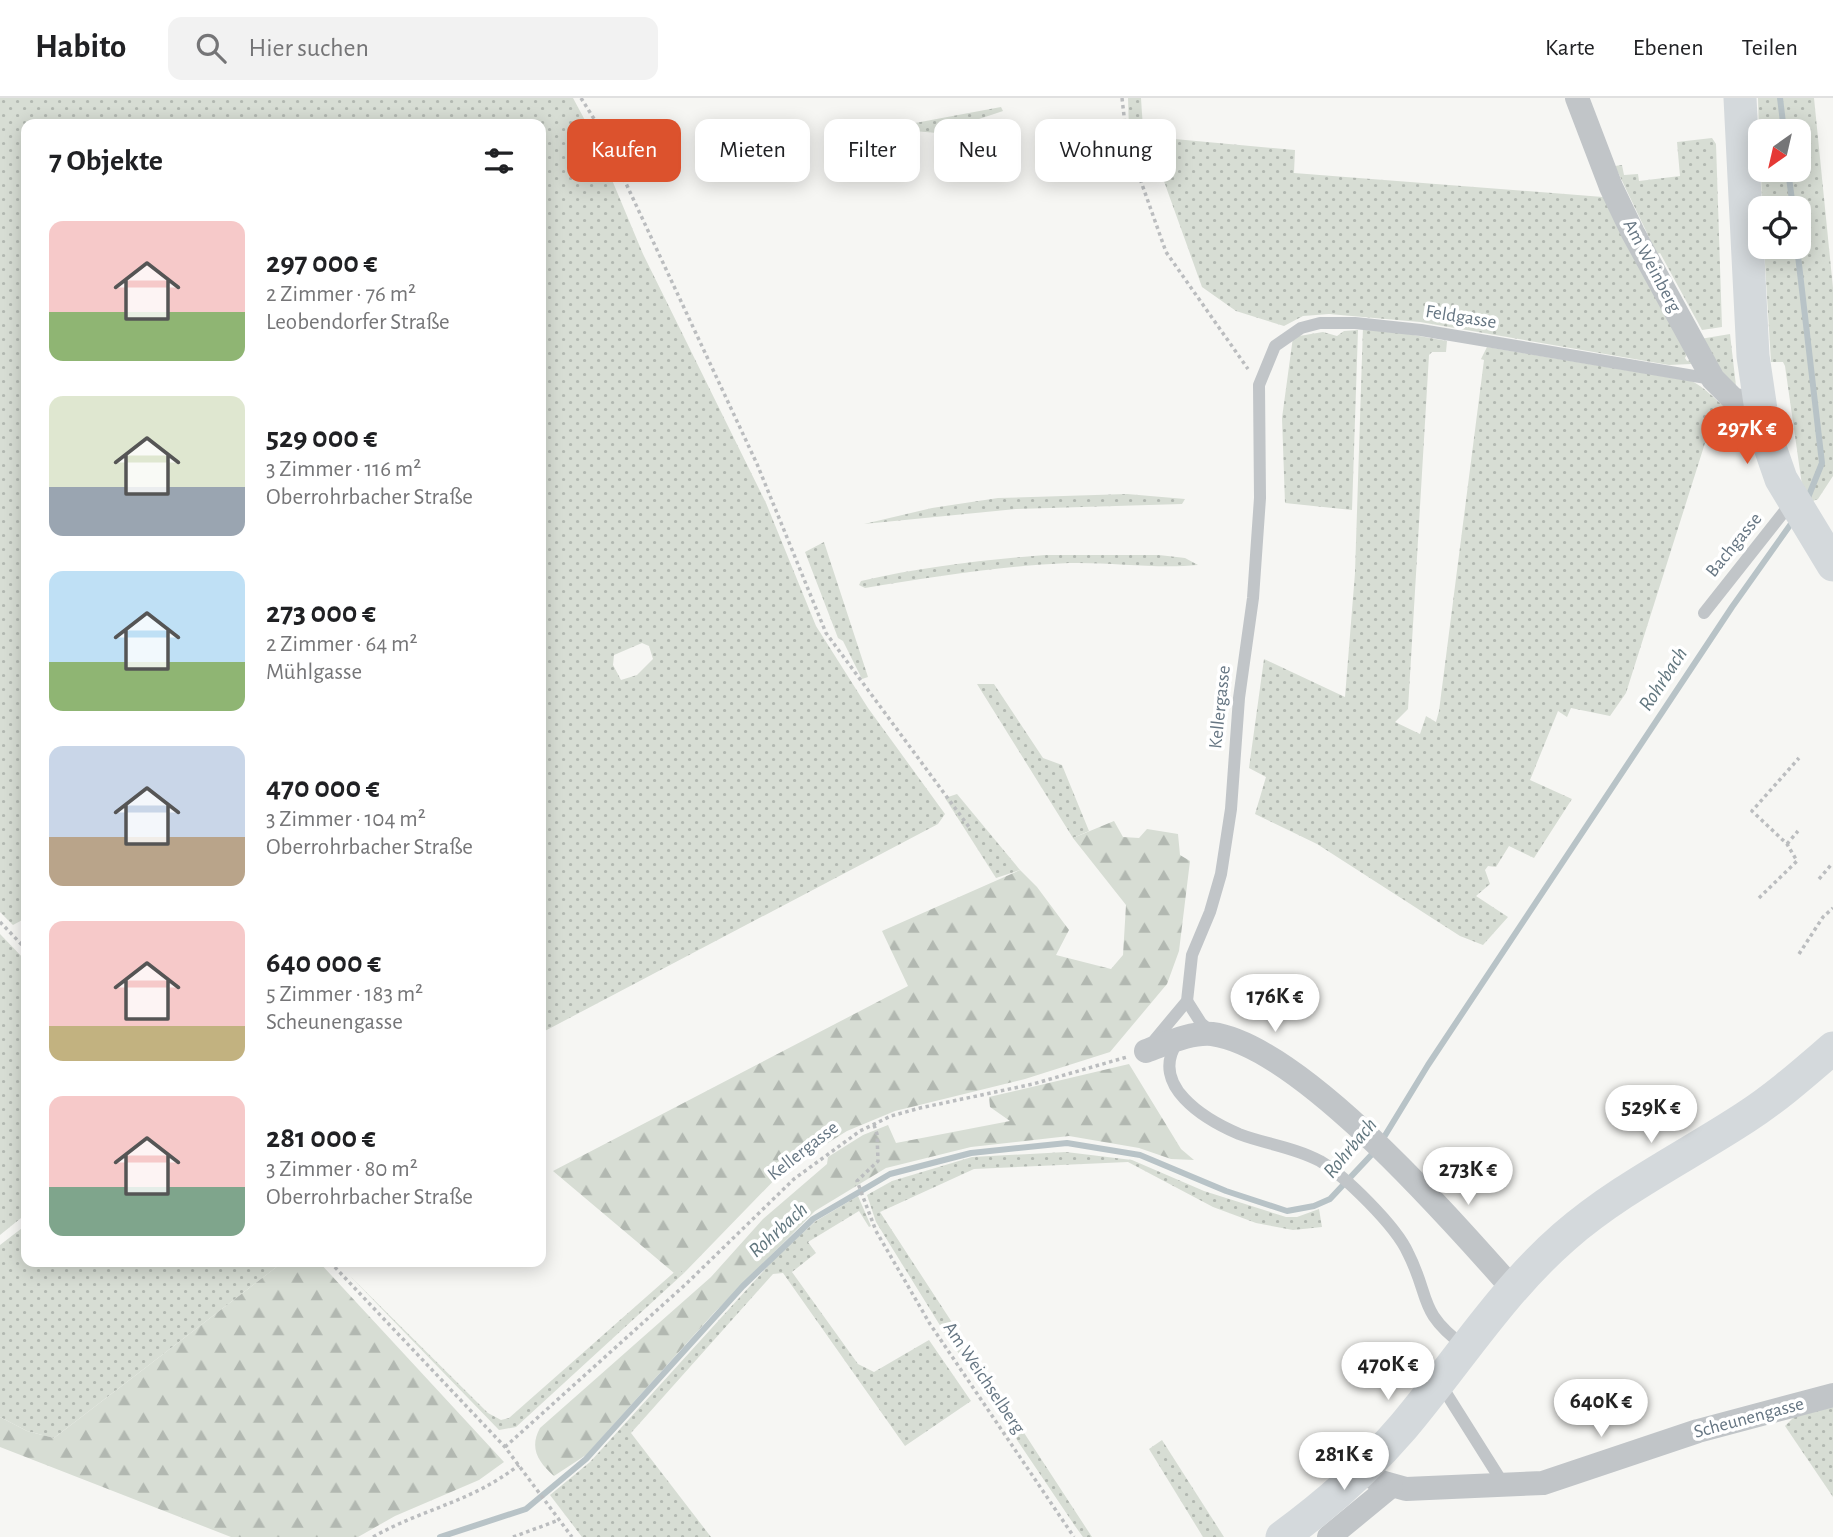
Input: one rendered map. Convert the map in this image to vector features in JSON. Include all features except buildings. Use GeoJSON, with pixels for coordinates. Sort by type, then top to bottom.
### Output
{"type":"FeatureCollection","features":[{"type":"Feature","properties":{"kind":"main road"},"geometry":{"type":"LineString","coordinates":[[1740,98],[1753,356],[1760,407],[1771,452],[1799,509],[1833,565]]}},
{"type":"Feature","properties":{"kind":"main road"},"geometry":{"type":"LineString","coordinates":[[1282,1537],[1327,1503],[1362,1471],[1404,1425],[1464,1346],[1542,1258],[1591,1215],[1749,1115],[1833,1048]]}},
{"type":"Feature","properties":{"kind":"street","name":"Am Weinberg"},"geometry":{"type":"LineString","coordinates":[[1577,98],[1611,187],[1633,233],[1713,379],[1732,399],[1760,407]]}},
{"type":"Feature","properties":{"kind":"street"},"geometry":{"type":"LineString","coordinates":[[1146,1051],[1179,1040],[1215,1035],[1266,1055],[1288,1069],[1329,1101],[1388,1157],[1513,1289]]}},
{"type":"Feature","properties":{"kind":"street","name":"Scheunengasse"},"geometry":{"type":"LineString","coordinates":[[1362,1471],[1391,1486],[1406,1489],[1504,1486],[1562,1478],[1698,1431],[1833,1395]]}},
{"type":"Feature","properties":{"kind":"street"},"geometry":{"type":"LineString","coordinates":[[1329,1537],[1391,1486]]}},
{"type":"Feature","properties":{"kind":"lane","name":"Feldgasse"},"geometry":{"type":"LineString","coordinates":[[1260,411],[1259,385],[1266,361],[1275,346],[1301,328],[1320,323],[1420,330],[1713,379]]}},
{"type":"Feature","properties":{"kind":"lane","name":"Kellergasse"},"geometry":{"type":"LineString","coordinates":[[1187,1001],[1192,955],[1221,874],[1231,808],[1239,698],[1253,598],[1258,535],[1260,411]]}},
{"type":"Feature","properties":{"kind":"lane","name":"Bachgasse"},"geometry":{"type":"LineString","coordinates":[[1704,613],[1799,509]]}},
{"type":"Feature","properties":{"kind":"lane"},"geometry":{"type":"LineString","coordinates":[[1146,1051],[1187,1001],[1201,1023],[1215,1035]]}},
{"type":"Feature","properties":{"kind":"lane"},"geometry":{"type":"LineString","coordinates":[[1179,1040],[1168,1056],[1167,1070],[1179,1094],[1237,1133],[1296,1150],[1330,1169],[1394,1228],[1409,1254],[1430,1316],[1464,1346]]}},
{"type":"Feature","properties":{"kind":"lane"},"geometry":{"type":"LineString","coordinates":[[1437,1381],[1504,1486]]}},
{"type":"Feature","properties":{"kind":"path"},"geometry":{"type":"LineString","coordinates":[[581,98],[601,130],[757,464],[826,633],[969,827]]}},
{"type":"Feature","properties":{"kind":"path"},"geometry":{"type":"LineString","coordinates":[[1122,98],[1127,142],[1166,252],[1259,385]]}},
{"type":"Feature","properties":{"kind":"path"},"geometry":{"type":"LineString","coordinates":[[1759,898],[1797,861],[1787,844],[1752,811],[1799,758]]}},
{"type":"Feature","properties":{"kind":"path"},"geometry":{"type":"LineString","coordinates":[[1787,844],[1798,831]]}},
{"type":"Feature","properties":{"kind":"path"},"geometry":{"type":"LineString","coordinates":[[1819,879],[1831,865]]}},
{"type":"Feature","properties":{"kind":"path"},"geometry":{"type":"LineString","coordinates":[[1799,954],[1823,917],[1833,908]]}},
{"type":"Feature","properties":{"kind":"path"},"geometry":{"type":"LineString","coordinates":[[0,922],[21,944]]}},
{"type":"Feature","properties":{"kind":"path","name":"Kellergasse"},"geometry":{"type":"LineString","coordinates":[[505,1447],[686,1284],[794,1179],[829,1152],[873,1125],[920,1108],[1033,1084],[1146,1051]]}},
{"type":"Feature","properties":{"kind":"path","name":"Am Weichselberg"},"geometry":{"type":"LineString","coordinates":[[873,1125],[878,1138],[878,1161],[857,1181],[876,1231],[930,1324],[1074,1537]]}},
{"type":"Feature","properties":{"kind":"path"},"geometry":{"type":"LineString","coordinates":[[335,1267],[505,1447],[572,1537]]}},
{"type":"Feature","properties":{"kind":"path"},"geometry":{"type":"LineString","coordinates":[[373,1537],[398,1523],[473,1495],[493,1485],[519,1465]]}},
{"type":"Feature","properties":{"kind":"path"},"geometry":{"type":"LineString","coordinates":[[513,1537],[559,1520]]}},
{"type":"Feature","properties":{"kind":"green space"},"geometry":{"type":"Polygon","coordinates":[[[0,98],[573,98],[584,119],[567,119],[567,182],[613,182],[643,254],[766,503],[816,626],[868,708],[945,814],[938,824],[546,1030],[546,119],[21,119],[21,921],[13,925],[0,912],[0,98]],[[642,643],[614,655],[613,665],[621,680],[637,675],[653,659],[649,646],[642,643]]]}},
{"type":"Feature","properties":{"kind":"green space"},"geometry":{"type":"Polygon","coordinates":[[[1128,98],[1141,98],[1142,119],[1129,119],[1128,98]]]}},
{"type":"Feature","properties":{"kind":"green space"},"geometry":{"type":"Polygon","coordinates":[[[1758,98],[1814,98],[1833,288],[1833,476],[1818,499],[1813,501],[1802,485],[1785,366],[1783,362],[1771,362],[1765,259],[1811,259],[1811,196],[1762,196],[1761,182],[1811,182],[1811,119],[1759,119],[1758,98]]]}},
{"type":"Feature","properties":{"kind":"green space"},"geometry":{"type":"Polygon","coordinates":[[[1001,107],[1003,111],[979,119],[937,119],[1001,107]]]}},
{"type":"Feature","properties":{"kind":"green space"},"geometry":{"type":"Polygon","coordinates":[[[934,119],[934,133],[920,132],[920,122],[934,119]]]}},
{"type":"Feature","properties":{"kind":"green space"},"geometry":{"type":"Polygon","coordinates":[[[1712,138],[1716,144],[1722,327],[1702,330],[1660,253],[1657,254],[1615,166],[1622,165],[1624,175],[1638,174],[1639,181],[1680,176],[1677,142],[1712,138]]]}},
{"type":"Feature","properties":{"kind":"green space"},"geometry":{"type":"Polygon","coordinates":[[[1176,139],[1295,150],[1294,173],[1603,197],[1687,354],[1685,358],[1687,361],[1692,359],[1691,364],[1669,365],[1420,322],[1329,314],[1303,316],[1284,326],[1236,311],[1202,287],[1164,182],[1176,182],[1176,139]]]}},
{"type":"Feature","properties":{"kind":"green space"},"geometry":{"type":"Polygon","coordinates":[[[1363,326],[1447,341],[1446,352],[1432,352],[1429,355],[1408,709],[1395,722],[1420,734],[1426,716],[1436,722],[1439,711],[1484,360],[1481,359],[1487,347],[1691,381],[1740,414],[1748,450],[1719,449],[1717,443],[1705,443],[1626,693],[1610,716],[1571,708],[1567,717],[1558,711],[1530,780],[1572,799],[1534,858],[1509,846],[1496,867],[1488,866],[1485,870],[1490,884],[1476,896],[1508,917],[1483,945],[1460,936],[1317,844],[1255,814],[1266,777],[1249,768],[1264,659],[1345,697],[1355,573],[1363,326]]]}},
{"type":"Feature","properties":{"kind":"green space"},"geometry":{"type":"Polygon","coordinates":[[[1358,330],[1352,510],[1285,503],[1282,418],[1293,337],[1323,332],[1337,336],[1344,331],[1358,330]]]}},
{"type":"Feature","properties":{"kind":"green space"},"geometry":{"type":"Polygon","coordinates":[[[1730,334],[1736,386],[1731,388],[1700,339],[1730,334]]]}},
{"type":"Feature","properties":{"kind":"green space"},"geometry":{"type":"Polygon","coordinates":[[[1127,494],[1185,499],[1182,504],[1016,509],[864,524],[932,508],[998,498],[1127,494]]]}},
{"type":"Feature","properties":{"kind":"green space"},"geometry":{"type":"Polygon","coordinates":[[[824,542],[868,677],[862,679],[843,641],[838,638],[805,552],[824,542]]]}},
{"type":"Feature","properties":{"kind":"green space"},"geometry":{"type":"Polygon","coordinates":[[[1045,555],[1159,555],[1185,558],[1198,565],[1043,564],[967,572],[865,588],[859,585],[861,581],[930,568],[1045,555]]]}},
{"type":"Feature","properties":{"kind":"green space"},"geometry":{"type":"Polygon","coordinates":[[[977,684],[994,684],[1043,758],[1062,765],[1089,831],[1073,838],[977,684]]]}},
{"type":"Feature","properties":{"kind":"green space"},"geometry":{"type":"Polygon","coordinates":[[[957,794],[1020,870],[996,878],[945,798],[957,794]]]}},
{"type":"Feature","properties":{"kind":"green space"},"geometry":{"type":"Polygon","coordinates":[[[1114,821],[1123,837],[1139,838],[1147,829],[1178,834],[1180,855],[1190,861],[1179,951],[1167,984],[1110,1052],[1025,1079],[895,1111],[847,1131],[784,1170],[684,1273],[679,1269],[674,1273],[553,1171],[908,986],[882,931],[1020,870],[1037,887],[1069,930],[1056,955],[1111,969],[1123,955],[1126,905],[1073,838],[1114,821]]]}},
{"type":"Feature","properties":{"kind":"green space"},"geometry":{"type":"Polygon","coordinates":[[[0,934],[21,956],[21,1218],[0,1235],[0,934]]]}},
{"type":"Feature","properties":{"kind":"green space"},"geometry":{"type":"Polygon","coordinates":[[[1129,1064],[1181,1149],[1194,1160],[1171,1159],[1139,1148],[1069,1136],[971,1147],[886,1168],[815,1211],[713,1314],[586,1455],[554,1476],[540,1460],[535,1442],[540,1428],[711,1277],[763,1219],[827,1164],[828,1157],[863,1135],[888,1125],[896,1143],[1010,1121],[990,1107],[989,1097],[1129,1064]]]}},
{"type":"Feature","properties":{"kind":"green space"},"geometry":{"type":"Polygon","coordinates":[[[1066,1152],[1132,1160],[1204,1191],[1286,1217],[1297,1217],[1319,1209],[1322,1227],[1293,1230],[1256,1223],[1213,1207],[1128,1162],[974,1169],[880,1212],[1092,1537],[1083,1537],[1075,1526],[941,1327],[876,1222],[867,1195],[892,1181],[972,1157],[1066,1152]]]}},
{"type":"Feature","properties":{"kind":"green space"},"geometry":{"type":"Polygon","coordinates":[[[858,1196],[871,1226],[869,1227],[859,1211],[808,1242],[816,1253],[792,1272],[858,1364],[874,1372],[929,1340],[971,1401],[905,1446],[783,1273],[773,1274],[631,1433],[711,1537],[582,1537],[550,1495],[590,1462],[779,1254],[816,1221],[858,1196]]]}},
{"type":"Feature","properties":{"kind":"green space"},"geometry":{"type":"Polygon","coordinates":[[[21,1229],[21,1267],[276,1267],[54,1438],[27,1431],[0,1417],[0,1245],[21,1229]]]}},
{"type":"Feature","properties":{"kind":"green space"},"geometry":{"type":"Polygon","coordinates":[[[276,1267],[324,1267],[504,1462],[479,1480],[395,1516],[358,1537],[231,1537],[0,1447],[0,1417],[27,1431],[54,1438],[276,1267]]]}},
{"type":"Feature","properties":{"kind":"green space"},"geometry":{"type":"Polygon","coordinates":[[[679,1268],[684,1273],[516,1427],[499,1430],[350,1276],[488,1413],[501,1420],[509,1418],[679,1268]]]}},
{"type":"Feature","properties":{"kind":"green space"},"geometry":{"type":"Polygon","coordinates":[[[1833,1407],[1833,1497],[1785,1426],[1794,1417],[1833,1407]]]}},
{"type":"Feature","properties":{"kind":"green space"},"geometry":{"type":"Polygon","coordinates":[[[1162,1440],[1224,1537],[1203,1537],[1149,1449],[1162,1440]]]}},
{"type":"Feature","properties":{"kind":"waterway","name":"Rohrbach"},"geometry":{"type":"LineString","coordinates":[[1780,98],[1783,119]]}},
{"type":"Feature","properties":{"kind":"waterway","name":"Rohrbach"},"geometry":{"type":"LineString","coordinates":[[1790,182],[1791,196]]}},
{"type":"Feature","properties":{"kind":"waterway","name":"Rohrbach"},"geometry":{"type":"LineString","coordinates":[[1798,259],[1822,463],[1807,500]]}},
{"type":"Feature","properties":{"kind":"waterway","name":"Rohrbach"},"geometry":{"type":"LineString","coordinates":[[1381,1142],[1428,1065],[1732,607],[1793,521]]}},
{"type":"Feature","properties":{"kind":"waterway","name":"Rohrbach"},"geometry":{"type":"LineString","coordinates":[[440,1537],[526,1509],[586,1459],[743,1286],[813,1219],[890,1174],[971,1153],[1067,1143],[1140,1155],[1226,1191],[1287,1211],[1314,1206],[1330,1199],[1375,1151]]}}]}
